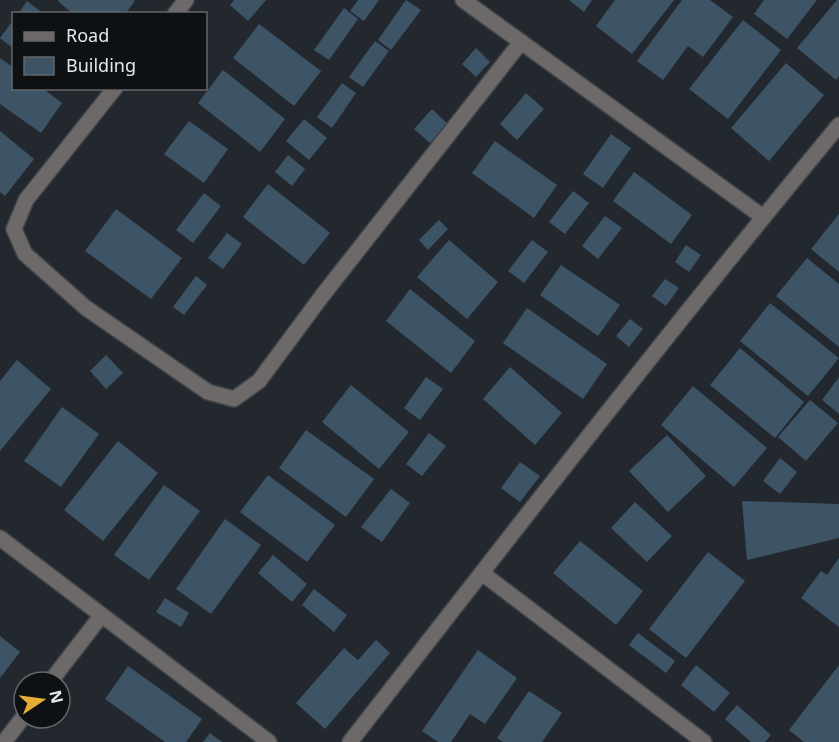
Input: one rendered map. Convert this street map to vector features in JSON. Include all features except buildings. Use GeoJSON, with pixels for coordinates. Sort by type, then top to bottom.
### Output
{"type":"FeatureCollection","features":[{"type":"Feature","properties":{"kind":"street"},"geometry":{"type":"LineString","coordinates":[[177,12],[186,0]]}},
{"type":"Feature","properties":{"kind":"street"},"geometry":{"type":"LineString","coordinates":[[463,0],[763,217]]}},
{"type":"Feature","properties":{"kind":"street"},"geometry":{"type":"LineString","coordinates":[[113,90],[26,200],[14,229],[26,254],[86,308],[208,392],[234,399],[259,381],[322,296],[521,42]]}},
{"type":"Feature","properties":{"kind":"street"},"geometry":{"type":"LineString","coordinates":[[351,742],[763,217],[839,125]]}},
{"type":"Feature","properties":{"kind":"street"},"geometry":{"type":"LineString","coordinates":[[0,538],[269,742]]}},
{"type":"Feature","properties":{"kind":"street"},"geometry":{"type":"LineString","coordinates":[[482,573],[704,742]]}},
{"type":"Feature","properties":{"kind":"street"},"geometry":{"type":"LineString","coordinates":[[59,670],[101,616]]}},
{"type":"Feature","properties":{"kind":"street"},"geometry":{"type":"LineString","coordinates":[[4,742],[13,730]]}}]}
